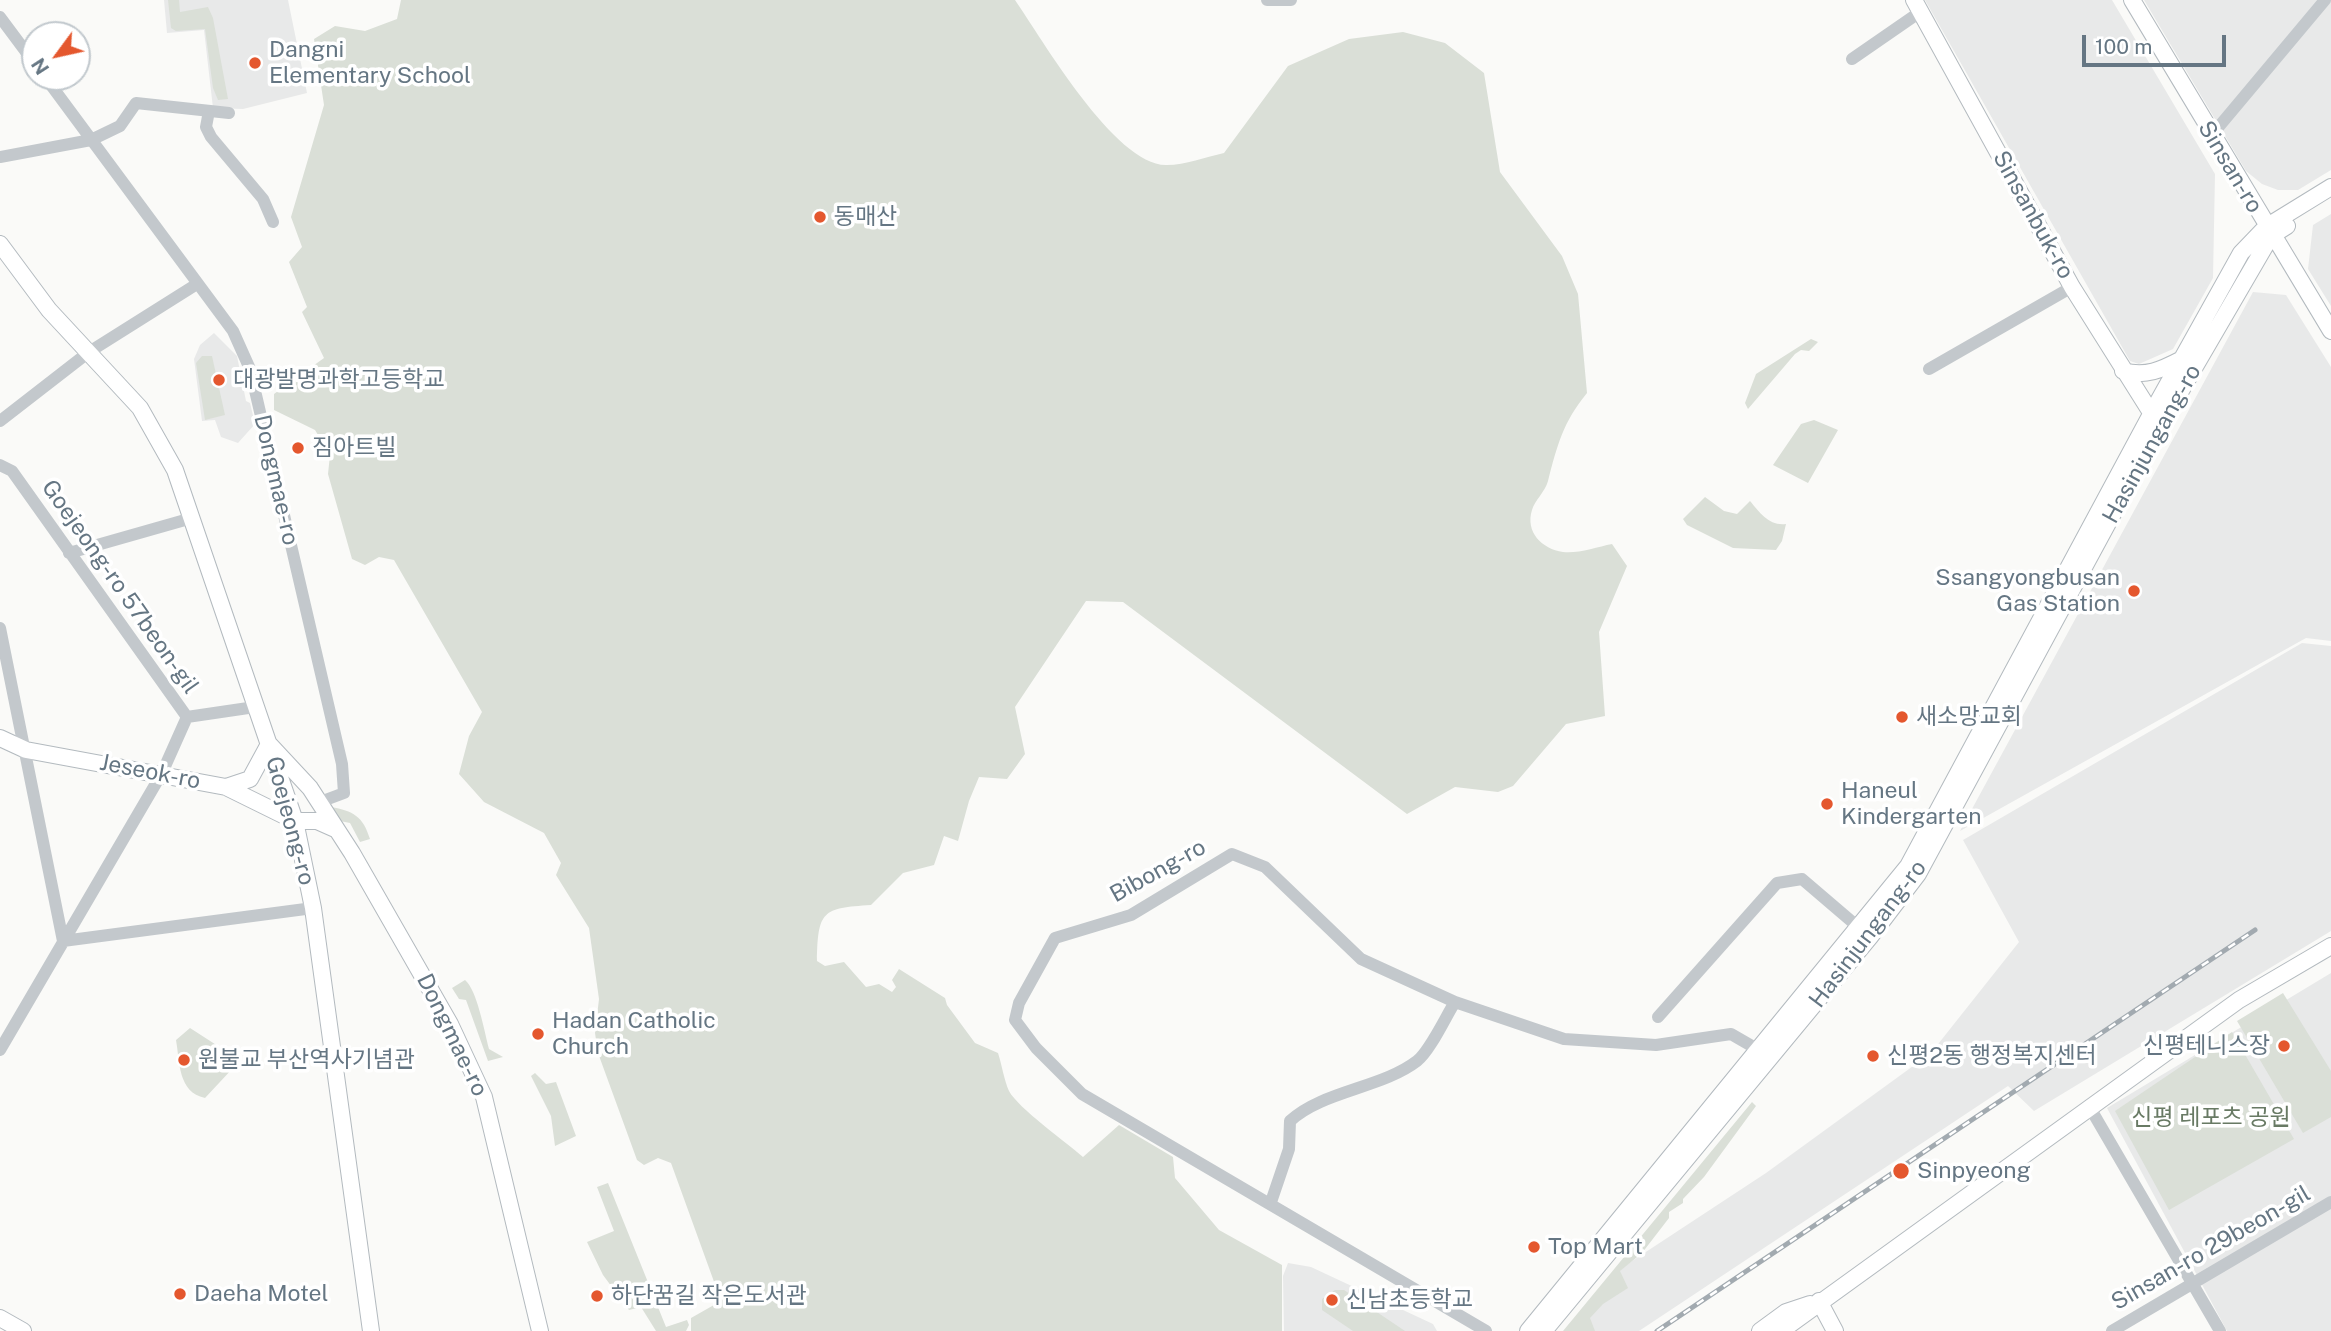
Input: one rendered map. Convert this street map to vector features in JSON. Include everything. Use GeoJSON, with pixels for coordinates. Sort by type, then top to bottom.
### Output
{"type":"FeatureCollection","features":[{"type":"Feature","properties":{"kind":"street"},"geometry":{"type":"LineString","coordinates":[[1267,0],[1291,0]]}},
{"type":"Feature","properties":{"kind":"street","name":"Sinsan-ro"},"geometry":{"type":"LineString","coordinates":[[2132,0],[2211,136],[2331,331]]}},
{"type":"Feature","properties":{"kind":"street"},"geometry":{"type":"LineString","coordinates":[[2211,136],[2325,0]]}},
{"type":"Feature","properties":{"kind":"street"},"geometry":{"type":"LineString","coordinates":[[1852,60],[1917,6]]}},
{"type":"Feature","properties":{"kind":"street","name":"Sinsanbuk-ro"},"geometry":{"type":"LineString","coordinates":[[1917,6],[2073,287],[2155,420]]}},
{"type":"Feature","properties":{"kind":"street"},"geometry":{"type":"LineString","coordinates":[[0,17],[21,45]]}},
{"type":"Feature","properties":{"kind":"street","name":"Dongmae-ro"},"geometry":{"type":"LineString","coordinates":[[55,91],[233,331],[253,382],[342,764],[344,793],[320,802]]}},
{"type":"Feature","properties":{"kind":"street"},"geometry":{"type":"LineString","coordinates":[[0,157],[91,140],[120,126],[136,103],[229,113]]}},
{"type":"Feature","properties":{"kind":"street"},"geometry":{"type":"LineString","coordinates":[[209,111],[206,127],[211,137],[263,200],[273,222]]}},
{"type":"Feature","properties":{"kind":"street"},"geometry":{"type":"LineString","coordinates":[[1528,1331],[1764,1054],[1857,926],[1913,870],[2155,420],[2182,359],[2241,253],[2331,187]]}},
{"type":"Feature","properties":{"kind":"street"},"geometry":{"type":"LineString","coordinates":[[2269,231],[2331,199]]}},
{"type":"Feature","properties":{"kind":"street","name":"Hasinjungang-ro"},"geometry":{"type":"LineString","coordinates":[[2155,420],[2269,231]]}},
{"type":"Feature","properties":{"kind":"street","name":"Goejeong-ro"},"geometry":{"type":"LineString","coordinates":[[0,244],[49,310],[141,408],[161,441],[192,518],[295,821],[313,908],[371,1331]]}},
{"type":"Feature","properties":{"kind":"street"},"geometry":{"type":"LineString","coordinates":[[0,421],[89,352],[197,284]]}},
{"type":"Feature","properties":{"kind":"street"},"geometry":{"type":"LineString","coordinates":[[1929,369],[2073,287]]}},
{"type":"Feature","properties":{"kind":"street"},"geometry":{"type":"LineString","coordinates":[[2123,371],[2138,375],[2158,372],[2182,359]]}},
{"type":"Feature","properties":{"kind":"street","name":"Goejeong-ro 57beon-gil"},"geometry":{"type":"LineString","coordinates":[[0,465],[12,471],[187,718],[255,707]]}},
{"type":"Feature","properties":{"kind":"street"},"geometry":{"type":"LineString","coordinates":[[69,553],[192,518]]}},
{"type":"Feature","properties":{"kind":"street"},"geometry":{"type":"LineString","coordinates":[[0,628],[63,941]]}},
{"type":"Feature","properties":{"kind":"street"},"geometry":{"type":"LineString","coordinates":[[0,1050],[162,773],[187,718]]}},
{"type":"Feature","properties":{"kind":"street","name":"Jeseok-ro"},"geometry":{"type":"LineString","coordinates":[[0,738],[26,750],[162,773],[226,787],[295,821],[317,821],[335,828]]}},
{"type":"Feature","properties":{"kind":"street"},"geometry":{"type":"LineString","coordinates":[[226,787],[250,779],[269,744]]}},
{"type":"Feature","properties":{"kind":"street","name":"Dongmae-ro"},"geometry":{"type":"LineString","coordinates":[[269,744],[320,802],[427,982],[484,1097],[540,1331]]}},
{"type":"Feature","properties":{"kind":"street","name":"Bibong-ro"},"geometry":{"type":"LineString","coordinates":[[1486,1331],[1271,1202],[1082,1094],[1036,1048],[1015,1020],[1019,1003],[1055,938],[1131,915],[1232,854],[1265,867],[1361,959],[1455,1002],[1564,1039],[1656,1045],[1731,1034],[1764,1054]]}},
{"type":"Feature","properties":{"kind":"street","name":"Hasinjungang-ro"},"geometry":{"type":"LineString","coordinates":[[1545,1331],[1764,1054],[1870,937],[1913,870]]}},
{"type":"Feature","properties":{"kind":"street"},"geometry":{"type":"LineString","coordinates":[[1658,1017],[1777,883],[1802,879],[1870,937]]}},
{"type":"Feature","properties":{"kind":"street"},"geometry":{"type":"LineString","coordinates":[[63,941],[313,908]]}},
{"type":"Feature","properties":{"kind":"street"},"geometry":{"type":"LineString","coordinates":[[1781,1331],[2239,1000],[2331,946]]}},
{"type":"Feature","properties":{"kind":"street"},"geometry":{"type":"LineString","coordinates":[[1271,1202],[1289,1149],[1290,1121],[1301,1110],[1351,1092],[1418,1060],[1455,1002]]}},
{"type":"Feature","properties":{"kind":"street"},"geometry":{"type":"LineString","coordinates":[[2089,1107],[2220,1331]]}},
{"type":"Feature","properties":{"kind":"street","name":"Sinsan-ro 29beon-gil"},"geometry":{"type":"LineString","coordinates":[[2112,1331],[2331,1202]]}},
{"type":"Feature","properties":{"kind":"street"},"geometry":{"type":"LineString","coordinates":[[1760,1331],[1786,1312],[1819,1301]]}},
{"type":"Feature","properties":{"kind":"street"},"geometry":{"type":"LineString","coordinates":[[1819,1301],[1835,1331]]}},
{"type":"Feature","properties":{"kind":"street"},"geometry":{"type":"LineString","coordinates":[[0,1318],[23,1331]]}},
{"type":"Feature","properties":{"kind":"shaded area","name":"Dangni Elementary School"},"geometry":{"type":"Polygon","coordinates":[[[164,0],[288,0],[307,93],[243,109],[213,108],[204,30],[167,33],[164,0]]]}},
{"type":"Feature","properties":{"kind":"shaded area"},"geometry":{"type":"Polygon","coordinates":[[[1925,0],[2112,0],[2215,174],[2213,278],[2173,349],[2139,364],[2130,361],[1925,0]]]}},
{"type":"Feature","properties":{"kind":"shaded area"},"geometry":{"type":"Polygon","coordinates":[[[2144,0],[2331,0],[2331,170],[2298,190],[2278,190],[2262,184],[2246,171],[2144,0]]]}},
{"type":"Feature","properties":{"kind":"shaded area"},"geometry":{"type":"Polygon","coordinates":[[[2331,214],[2331,306],[2308,269],[2313,225],[2331,214]]]}},
{"type":"Feature","properties":{"kind":"shaded area"},"geometry":{"type":"Polygon","coordinates":[[[2253,292],[2286,295],[2331,367],[2331,641],[2306,638],[1960,831],[2253,292]]]}},
{"type":"Feature","properties":{"kind":"shaded area","name":"대광발명과학고등학교"},"geometry":{"type":"Polygon","coordinates":[[[214,333],[237,356],[246,401],[250,403],[255,424],[238,443],[221,437],[215,420],[202,421],[194,359],[200,345],[214,333]]]}},
{"type":"Feature","properties":{"kind":"shaded area"},"geometry":{"type":"Polygon","coordinates":[[[2302,643],[2331,646],[2331,931],[2034,1111],[2008,1086],[1639,1331],[1565,1331],[1623,1267],[1766,1173],[1931,1053],[2019,942],[1963,840],[2302,643]]]}},
{"type":"Feature","properties":{"kind":"shaded area"},"geometry":{"type":"Polygon","coordinates":[[[2331,973],[2331,1331],[2227,1331],[2107,1108],[2331,973]]]}},
{"type":"Feature","properties":{"kind":"shaded area","name":"신남초등학교"},"geometry":{"type":"Polygon","coordinates":[[[1288,1263],[1311,1267],[1433,1324],[1437,1331],[1284,1331],[1283,1276],[1288,1263]]]}},
{"type":"Feature","properties":{"kind":"green space"},"geometry":{"type":"Polygon","coordinates":[[[168,0],[179,0],[180,12],[208,7],[213,18],[228,99],[218,100],[213,88],[205,29],[176,31],[171,28],[168,0]]]}},
{"type":"Feature","properties":{"kind":"green space"},"geometry":{"type":"Polygon","coordinates":[[[401,0],[1015,0],[1082,98],[1104,124],[1126,146],[1147,160],[1167,165],[1224,153],[1288,66],[1349,39],[1403,32],[1445,43],[1484,73],[1500,172],[1562,256],[1578,294],[1587,393],[1566,424],[1547,485],[1533,506],[1530,518],[1533,532],[1548,547],[1569,552],[1612,544],[1627,566],[1599,632],[1605,716],[1566,724],[1513,786],[1498,792],[1455,787],[1407,814],[1123,602],[1086,601],[1015,707],[1025,754],[1007,779],[979,777],[958,841],[944,836],[934,865],[903,873],[871,905],[842,908],[826,915],[819,932],[817,961],[825,966],[844,962],[866,987],[879,984],[892,992],[896,987],[892,980],[899,969],[945,998],[947,1005],[975,1043],[998,1053],[1007,1087],[1014,1098],[1083,1157],[1119,1125],[1173,1157],[1175,1178],[1219,1230],[1282,1265],[1282,1331],[691,1331],[691,1318],[721,1301],[671,1163],[658,1158],[644,1165],[637,1160],[598,1053],[595,1033],[599,999],[589,928],[556,875],[561,863],[544,833],[484,802],[459,774],[469,736],[482,712],[394,560],[379,557],[365,565],[352,559],[328,474],[330,455],[315,430],[274,410],[274,394],[324,358],[302,312],[307,307],[289,262],[302,247],[291,217],[324,105],[314,39],[335,26],[365,31],[397,19],[401,0]]]}},
{"type":"Feature","properties":{"kind":"green space"},"geometry":{"type":"Polygon","coordinates":[[[1811,339],[1818,342],[1809,351],[1801,350],[1795,354],[1748,409],[1745,403],[1756,374],[1811,339]]]}},
{"type":"Feature","properties":{"kind":"green space"},"geometry":{"type":"Polygon","coordinates":[[[202,356],[212,356],[225,415],[205,420],[196,363],[202,356]]]}},
{"type":"Feature","properties":{"kind":"green space"},"geometry":{"type":"Polygon","coordinates":[[[1814,420],[1838,430],[1808,483],[1773,465],[1801,424],[1814,420]]]}},
{"type":"Feature","properties":{"kind":"green space"},"geometry":{"type":"Polygon","coordinates":[[[1705,497],[1724,511],[1737,514],[1750,501],[1770,521],[1786,524],[1782,541],[1776,550],[1733,548],[1687,525],[1683,519],[1705,497]]]}},
{"type":"Feature","properties":{"kind":"green space"},"geometry":{"type":"Polygon","coordinates":[[[331,807],[356,816],[364,825],[370,839],[360,842],[350,823],[340,821],[331,807]]]}},
{"type":"Feature","properties":{"kind":"green space"},"geometry":{"type":"Polygon","coordinates":[[[465,980],[477,1001],[489,1049],[503,1057],[488,1061],[466,1000],[459,999],[452,988],[465,980]]]}},
{"type":"Feature","properties":{"kind":"green space","name":"신평테니스장"},"geometry":{"type":"Polygon","coordinates":[[[2283,993],[2331,1071],[2331,1117],[2303,1133],[2237,1021],[2283,993]]]}},
{"type":"Feature","properties":{"kind":"green space"},"geometry":{"type":"Polygon","coordinates":[[[190,1028],[221,1048],[233,1068],[205,1098],[190,1090],[180,1067],[176,1040],[190,1028]]]}},
{"type":"Feature","properties":{"kind":"green space","name":"신평 레포츠 공원"},"geometry":{"type":"Polygon","coordinates":[[[2232,1032],[2294,1139],[2169,1210],[2115,1111],[2232,1032]]]}},
{"type":"Feature","properties":{"kind":"green space"},"geometry":{"type":"Polygon","coordinates":[[[535,1073],[546,1084],[556,1082],[576,1136],[555,1146],[551,1116],[531,1076],[535,1073]]]}},
{"type":"Feature","properties":{"kind":"green space"},"geometry":{"type":"Polygon","coordinates":[[[1752,1102],[1756,1106],[1704,1177],[1683,1199],[1683,1203],[1669,1212],[1669,1218],[1642,1253],[1620,1271],[1628,1288],[1603,1304],[1590,1318],[1595,1331],[1563,1331],[1752,1102]]]}},
{"type":"Feature","properties":{"kind":"green space"},"geometry":{"type":"Polygon","coordinates":[[[608,1183],[666,1327],[687,1320],[689,1325],[686,1331],[656,1331],[641,1307],[629,1310],[603,1275],[587,1242],[614,1231],[597,1187],[608,1183]]]}},
{"type":"Feature","properties":{"kind":"green space"},"geometry":{"type":"Polygon","coordinates":[[[1335,1290],[1344,1290],[1405,1331],[1353,1331],[1322,1310],[1322,1299],[1335,1290]]]}},
{"type":"Feature","properties":{"kind":"railway"},"geometry":{"type":"LineString","coordinates":[[1657,1331],[2255,930]]}},
{"type":"Feature","properties":{"kind":"place","name":"Dangni Elementary School"},"geometry":{"type":"Point","coordinates":[255,63]}},
{"type":"Feature","properties":{"kind":"place","name":"동매산"},"geometry":{"type":"Point","coordinates":[820,217]}},
{"type":"Feature","properties":{"kind":"place","name":"대광발명과학고등학교"},"geometry":{"type":"Point","coordinates":[219,380]}},
{"type":"Feature","properties":{"kind":"place","name":"짐아트빌"},"geometry":{"type":"Point","coordinates":[298,448]}},
{"type":"Feature","properties":{"kind":"place","name":"Ssangyongbusan Gas Station"},"geometry":{"type":"Point","coordinates":[2134,591]}},
{"type":"Feature","properties":{"kind":"place","name":"새소망교회"},"geometry":{"type":"Point","coordinates":[1902,717]}},
{"type":"Feature","properties":{"kind":"place","name":"Haneul Kindergarten"},"geometry":{"type":"Point","coordinates":[1827,804]}},
{"type":"Feature","properties":{"kind":"place","name":"Hadan Catholic Church"},"geometry":{"type":"Point","coordinates":[538,1034]}},
{"type":"Feature","properties":{"kind":"place","name":"신평테니스장"},"geometry":{"type":"Point","coordinates":[2284,1046]}},
{"type":"Feature","properties":{"kind":"place","name":"신평2동 행정복지센터"},"geometry":{"type":"Point","coordinates":[1873,1056]}},
{"type":"Feature","properties":{"kind":"place","name":"원불교 부산역사기념관"},"geometry":{"type":"Point","coordinates":[184,1060]}},
{"type":"Feature","properties":{"kind":"place","name":"Sinpyeong"},"geometry":{"type":"Point","coordinates":[1901,1171]}},
{"type":"Feature","properties":{"kind":"place","name":"Top Mart"},"geometry":{"type":"Point","coordinates":[1534,1247]}},
{"type":"Feature","properties":{"kind":"place","name":"Daeha Motel"},"geometry":{"type":"Point","coordinates":[180,1294]}},
{"type":"Feature","properties":{"kind":"place","name":"하단꿈길 작은도서관"},"geometry":{"type":"Point","coordinates":[597,1296]}},
{"type":"Feature","properties":{"kind":"place","name":"신남초등학교"},"geometry":{"type":"Point","coordinates":[1332,1300]}}]}
